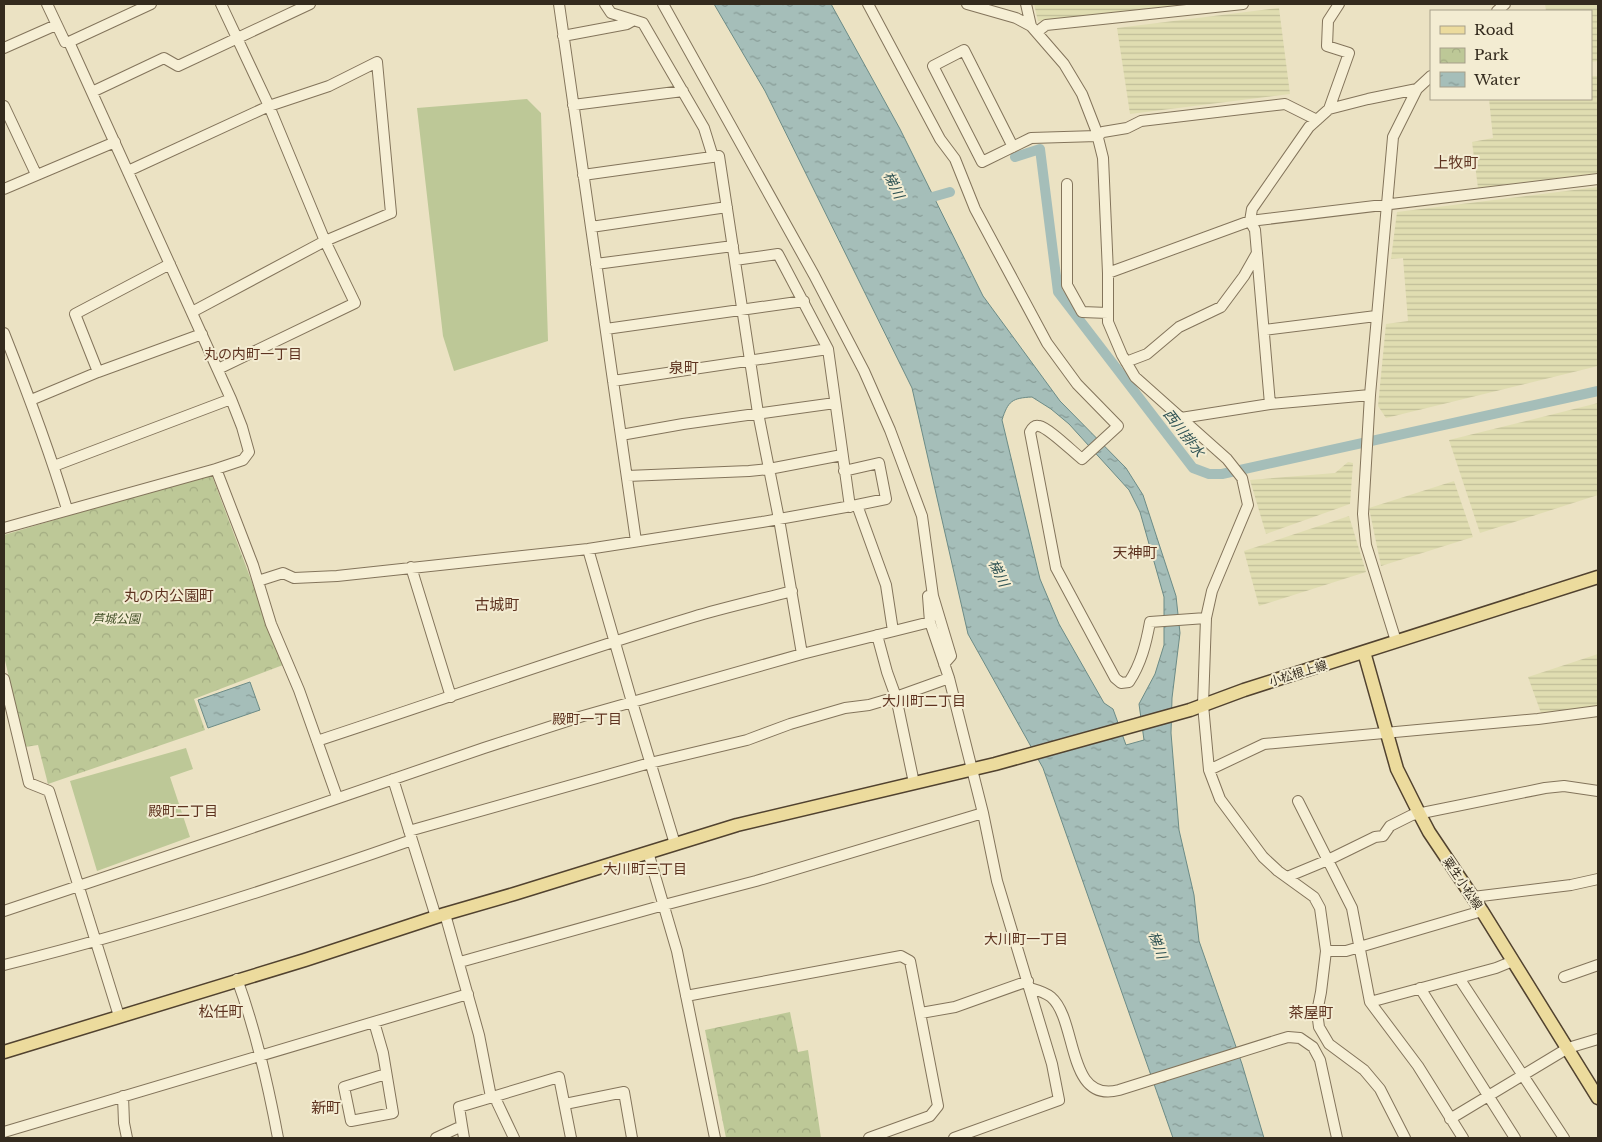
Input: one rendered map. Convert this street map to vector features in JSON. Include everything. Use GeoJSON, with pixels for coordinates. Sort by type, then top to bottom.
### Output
{"type":"FeatureCollection","features":[{"type":"Feature","properties":{"kind":"main road","name":"小松根上線"},"geometry":{"type":"LineString","coordinates":[[4,1052],[322,954],[441,915],[737,825],[995,764],[1190,710],[1244,690],[1598,577]]}},
{"type":"Feature","properties":{"kind":"main road","name":"粟生小松線"},"geometry":{"type":"LineString","coordinates":[[1364,652],[1397,770],[1419,813],[1429,832],[1482,911],[1598,1098]]}},
{"type":"Feature","properties":{"kind":"street"},"geometry":{"type":"LineString","coordinates":[[47,4],[65,42],[69,42],[151,4]]}},
{"type":"Feature","properties":{"kind":"street"},"geometry":{"type":"LineString","coordinates":[[218,369],[355,304],[325,241],[269,106],[221,4]]}},
{"type":"Feature","properties":{"kind":"street"},"geometry":{"type":"LineString","coordinates":[[92,92],[164,58],[178,66],[310,4]]}},
{"type":"Feature","properties":{"kind":"street"},"geometry":{"type":"LineString","coordinates":[[559,4],[636,541]]}},
{"type":"Feature","properties":{"kind":"street"},"geometry":{"type":"LineString","coordinates":[[605,4],[611,13],[643,23],[704,128],[713,157]]}},
{"type":"Feature","properties":{"kind":"street"},"geometry":{"type":"LineString","coordinates":[[663,4],[814,275],[864,371],[890,430],[922,516],[933,596],[951,656],[944,664]]}},
{"type":"Feature","properties":{"kind":"street"},"geometry":{"type":"LineString","coordinates":[[868,4],[940,139],[955,159],[975,209],[1047,343],[1077,384],[1118,426],[1082,459],[1047,430],[1038,426],[1034,427],[1030,432],[1056,568],[1115,678],[1121,683],[1129,682],[1134,675],[1142,658],[1150,622],[1206,618]]}},
{"type":"Feature","properties":{"kind":"street"},"geometry":{"type":"LineString","coordinates":[[874,4],[874,16]]}},
{"type":"Feature","properties":{"kind":"street"},"geometry":{"type":"LineString","coordinates":[[967,4],[1016,18],[1034,29],[1064,64],[1082,94],[1098,136],[1103,158],[1108,322],[1135,377],[1227,459],[1242,478],[1248,505],[1212,591],[1206,618],[1203,706],[1209,770],[1220,799],[1242,832],[1262,857],[1314,897],[1320,908],[1326,951],[1317,1012],[1319,1027],[1330,1044],[1364,1070],[1380,1089],[1405,1138]]}},
{"type":"Feature","properties":{"kind":"street"},"geometry":{"type":"LineString","coordinates":[[1026,4],[1034,29]]}},
{"type":"Feature","properties":{"kind":"street"},"geometry":{"type":"LineString","coordinates":[[1034,29],[1046,25],[1243,4]]}},
{"type":"Feature","properties":{"kind":"street"},"geometry":{"type":"LineString","coordinates":[[1270,404],[1255,230],[1250,221],[1252,209],[1309,127],[1329,109],[1349,53],[1327,46],[1328,22],[1339,4]]}},
{"type":"Feature","properties":{"kind":"street"},"geometry":{"type":"LineString","coordinates":[[563,36],[627,24],[634,20]]}},
{"type":"Feature","properties":{"kind":"street"},"geometry":{"type":"LineString","coordinates":[[4,48],[56,24]]}},
{"type":"Feature","properties":{"kind":"street"},"geometry":{"type":"LineString","coordinates":[[4,528],[244,460],[249,452],[242,427],[218,369],[69,42]]}},
{"type":"Feature","properties":{"kind":"street"},"geometry":{"type":"LineString","coordinates":[[1013,147],[964,50],[933,66],[982,162],[1013,147],[1030,138],[1098,136],[1103,132],[1127,128],[1142,121],[1285,104],[1317,120]]}},
{"type":"Feature","properties":{"kind":"street"},"geometry":{"type":"LineString","coordinates":[[128,171],[269,106],[329,86],[377,62],[391,213],[325,241],[192,312]]}},
{"type":"Feature","properties":{"kind":"street"},"geometry":{"type":"LineString","coordinates":[[1396,641],[1366,545],[1363,514],[1368,427],[1376,316],[1393,137],[1417,89],[1430,77]]}},
{"type":"Feature","properties":{"kind":"street"},"geometry":{"type":"LineString","coordinates":[[1329,109],[1417,89]]}},
{"type":"Feature","properties":{"kind":"street"},"geometry":{"type":"LineString","coordinates":[[573,105],[682,91]]}},
{"type":"Feature","properties":{"kind":"street"},"geometry":{"type":"LineString","coordinates":[[4,106],[36,174]]}},
{"type":"Feature","properties":{"kind":"street"},"geometry":{"type":"LineString","coordinates":[[4,189],[115,142]]}},
{"type":"Feature","properties":{"kind":"street"},"geometry":{"type":"LineString","coordinates":[[583,175],[720,156],[758,413],[779,519],[802,654]]}},
{"type":"Feature","properties":{"kind":"street"},"geometry":{"type":"LineString","coordinates":[[1108,273],[1250,221],[1598,178]]}},
{"type":"Feature","properties":{"kind":"street"},"geometry":{"type":"LineString","coordinates":[[1067,184],[1067,285],[1082,312],[1108,313]]}},
{"type":"Feature","properties":{"kind":"street"},"geometry":{"type":"LineString","coordinates":[[591,227],[727,207]]}},
{"type":"Feature","properties":{"kind":"street"},"geometry":{"type":"LineString","coordinates":[[596,264],[733,246]]}},
{"type":"Feature","properties":{"kind":"street"},"geometry":{"type":"LineString","coordinates":[[1126,362],[1147,354],[1179,327],[1221,307],[1244,276],[1257,253]]}},
{"type":"Feature","properties":{"kind":"street"},"geometry":{"type":"LineString","coordinates":[[735,260],[778,254],[828,349],[844,470],[854,506],[886,585],[893,631]]}},
{"type":"Feature","properties":{"kind":"street"},"geometry":{"type":"LineString","coordinates":[[98,372],[75,314],[170,264]]}},
{"type":"Feature","properties":{"kind":"street"},"geometry":{"type":"LineString","coordinates":[[606,329],[804,301]]}},
{"type":"Feature","properties":{"kind":"street"},"geometry":{"type":"LineString","coordinates":[[1264,330],[1376,316]]}},
{"type":"Feature","properties":{"kind":"street"},"geometry":{"type":"LineString","coordinates":[[4,333],[31,400],[54,466],[66,509]]}},
{"type":"Feature","properties":{"kind":"street"},"geometry":{"type":"LineString","coordinates":[[31,400],[98,372],[202,334]]}},
{"type":"Feature","properties":{"kind":"street"},"geometry":{"type":"LineString","coordinates":[[613,381],[828,349]]}},
{"type":"Feature","properties":{"kind":"street"},"geometry":{"type":"LineString","coordinates":[[1181,418],[1270,404],[1370,395]]}},
{"type":"Feature","properties":{"kind":"street"},"geometry":{"type":"LineString","coordinates":[[54,466],[231,399]]}},
{"type":"Feature","properties":{"kind":"street"},"geometry":{"type":"LineString","coordinates":[[621,435],[835,403]]}},
{"type":"Feature","properties":{"kind":"street"},"geometry":{"type":"LineString","coordinates":[[627,476],[749,471],[842,455]]}},
{"type":"Feature","properties":{"kind":"street"},"geometry":{"type":"LineString","coordinates":[[258,581],[283,573],[294,578],[337,576],[588,549],[779,519],[886,499],[879,463],[844,470]]}},
{"type":"Feature","properties":{"kind":"street"},"geometry":{"type":"LineString","coordinates":[[216,468],[337,797]]}},
{"type":"Feature","properties":{"kind":"street"},"geometry":{"type":"LineString","coordinates":[[588,549],[675,844]]}},
{"type":"Feature","properties":{"kind":"street"},"geometry":{"type":"LineString","coordinates":[[411,567],[451,697]]}},
{"type":"Feature","properties":{"kind":"street"},"geometry":{"type":"LineString","coordinates":[[930,578],[928,587],[930,622],[949,678],[983,812],[998,881],[1052,1064],[1059,1100],[954,1138]]}},
{"type":"Feature","properties":{"kind":"street"},"geometry":{"type":"LineString","coordinates":[[317,741],[614,641],[695,616],[792,591]]}},
{"type":"Feature","properties":{"kind":"street"},"geometry":{"type":"LineString","coordinates":[[4,911],[225,837],[337,797],[564,722],[802,654],[930,622]]}},
{"type":"Feature","properties":{"kind":"street"},"geometry":{"type":"LineString","coordinates":[[877,635],[896,697],[914,783]]}},
{"type":"Feature","properties":{"kind":"street"},"geometry":{"type":"LineString","coordinates":[[4,965],[97,942],[296,881],[411,835],[650,763],[747,740],[790,724],[845,708],[869,705],[949,678]]}},
{"type":"Feature","properties":{"kind":"street"},"geometry":{"type":"LineString","coordinates":[[4,679],[29,783],[49,791],[119,1016]]}},
{"type":"Feature","properties":{"kind":"street"},"geometry":{"type":"LineString","coordinates":[[1209,770],[1264,744],[1538,719],[1598,711]]}},
{"type":"Feature","properties":{"kind":"street"},"geometry":{"type":"LineString","coordinates":[[393,779],[411,835],[460,962],[479,1035],[491,1097],[496,1100],[514,1138]]}},
{"type":"Feature","properties":{"kind":"street"},"geometry":{"type":"LineString","coordinates":[[1287,878],[1383,836],[1390,826],[1419,813],[1546,788],[1564,786],[1598,791]]}},
{"type":"Feature","properties":{"kind":"street"},"geometry":{"type":"LineString","coordinates":[[1298,801],[1352,908],[1361,947],[1370,1002],[1418,1066],[1463,1138]]}},
{"type":"Feature","properties":{"kind":"street"},"geometry":{"type":"LineString","coordinates":[[460,962],[756,881],[983,812]]}},
{"type":"Feature","properties":{"kind":"street"},"geometry":{"type":"LineString","coordinates":[[648,852],[677,952],[715,1138]]}},
{"type":"Feature","properties":{"kind":"street"},"geometry":{"type":"LineString","coordinates":[[1473,897],[1570,886],[1598,879]]}},
{"type":"Feature","properties":{"kind":"street"},"geometry":{"type":"LineString","coordinates":[[1326,951],[1346,952],[1482,911]]}},
{"type":"Feature","properties":{"kind":"street"},"geometry":{"type":"LineString","coordinates":[[686,996],[901,956],[910,961],[938,1106],[930,1116],[869,1138]]}},
{"type":"Feature","properties":{"kind":"street"},"geometry":{"type":"LineString","coordinates":[[1370,1002],[1496,968],[1512,961]]}},
{"type":"Feature","properties":{"kind":"street"},"geometry":{"type":"LineString","coordinates":[[1564,977],[1598,965]]}},
{"type":"Feature","properties":{"kind":"street"},"geometry":{"type":"LineString","coordinates":[[1460,978],[1564,1138]]}},
{"type":"Feature","properties":{"kind":"street"},"geometry":{"type":"LineString","coordinates":[[237,979],[248,1008],[269,1087],[278,1138]]}},
{"type":"Feature","properties":{"kind":"street"},"geometry":{"type":"LineString","coordinates":[[920,1014],[954,1007],[1029,984],[1052,997],[1065,1023],[1084,1077],[1092,1087],[1103,1091],[1119,1090],[1288,1037],[1300,1038],[1313,1047],[1320,1060],[1337,1138]]}},
{"type":"Feature","properties":{"kind":"street"},"geometry":{"type":"LineString","coordinates":[[1420,988],[1515,1138]]}},
{"type":"Feature","properties":{"kind":"street"},"geometry":{"type":"LineString","coordinates":[[4,1132],[468,994]]}},
{"type":"Feature","properties":{"kind":"street"},"geometry":{"type":"LineString","coordinates":[[374,1022],[383,1053],[393,1113],[351,1121],[344,1087],[386,1074]]}},
{"type":"Feature","properties":{"kind":"street"},"geometry":{"type":"LineString","coordinates":[[1450,1119],[1568,1048],[1598,1039]]}},
{"type":"Feature","properties":{"kind":"street"},"geometry":{"type":"LineString","coordinates":[[464,1138],[459,1107],[559,1077],[571,1138]]}},
{"type":"Feature","properties":{"kind":"street"},"geometry":{"type":"LineString","coordinates":[[565,1104],[624,1092],[632,1138]]}},
{"type":"Feature","properties":{"kind":"street"},"geometry":{"type":"LineString","coordinates":[[123,1096],[124,1123],[127,1138]]}},
{"type":"Feature","properties":{"kind":"street"},"geometry":{"type":"LineString","coordinates":[[436,1138],[462,1126]]}},
{"type":"Feature","properties":{"kind":"shaded area"},"geometry":{"type":"Polygon","coordinates":[[[1034,4],[1189,4],[1038,21],[1034,4]]]}},
{"type":"Feature","properties":{"kind":"shaded area"},"geometry":{"type":"Polygon","coordinates":[[[1545,4],[1598,4],[1598,61],[1592,62],[1592,10],[1546,10],[1545,4]]]}},
{"type":"Feature","properties":{"kind":"shaded area"},"geometry":{"type":"Polygon","coordinates":[[[1279,8],[1290,94],[1130,114],[1117,28],[1279,8]]]}},
{"type":"Feature","properties":{"kind":"shaded area"},"geometry":{"type":"Polygon","coordinates":[[[1592,76],[1598,76],[1598,173],[1478,188],[1472,142],[1493,138],[1489,100],[1592,100],[1592,76]]]}},
{"type":"Feature","properties":{"kind":"shaded area"},"geometry":{"type":"Polygon","coordinates":[[[1598,187],[1598,366],[1386,418],[1378,406],[1386,324],[1408,321],[1403,258],[1391,259],[1397,212],[1598,187]]]}},
{"type":"Feature","properties":{"kind":"shaded area"},"geometry":{"type":"Polygon","coordinates":[[[1598,403],[1598,495],[1480,533],[1449,440],[1598,403]]]}},
{"type":"Feature","properties":{"kind":"shaded area"},"geometry":{"type":"Polygon","coordinates":[[[1348,462],[1353,463],[1350,504],[1266,534],[1250,480],[1335,473],[1348,462]]]}},
{"type":"Feature","properties":{"kind":"shaded area"},"geometry":{"type":"Polygon","coordinates":[[[1454,481],[1473,537],[1381,566],[1369,508],[1454,481]]]}},
{"type":"Feature","properties":{"kind":"shaded area"},"geometry":{"type":"Polygon","coordinates":[[[1349,516],[1366,572],[1259,606],[1244,551],[1349,516]]]}},
{"type":"Feature","properties":{"kind":"shaded area"},"geometry":{"type":"Polygon","coordinates":[[[1598,654],[1598,707],[1541,713],[1528,677],[1598,654]]]}},
{"type":"Feature","properties":{"kind":"green space"},"geometry":{"type":"Polygon","coordinates":[[[527,99],[541,113],[548,341],[454,371],[443,336],[417,108],[527,99]]]}},
{"type":"Feature","properties":{"kind":"green space","name":"芦城公園"},"geometry":{"type":"Polygon","coordinates":[[[211,473],[283,665],[194,699],[205,730],[48,784],[38,745],[25,747],[4,656],[4,535],[211,473]]]}},
{"type":"Feature","properties":{"kind":"green space"},"geometry":{"type":"Polygon","coordinates":[[[186,748],[193,769],[170,777],[190,837],[97,871],[70,781],[186,748]]]}},
{"type":"Feature","properties":{"kind":"green space"},"geometry":{"type":"Polygon","coordinates":[[[790,1012],[798,1052],[808,1050],[821,1138],[726,1138],[705,1030],[790,1012]]]}},
{"type":"Feature","properties":{"kind":"water","name":"梯川"},"geometry":{"type":"Polygon","coordinates":[[[714,4],[831,4],[900,129],[983,296],[1060,401],[1126,468],[1143,495],[1176,596],[1180,633],[1172,698],[1171,733],[1179,830],[1194,895],[1199,941],[1242,1064],[1264,1138],[1173,1138],[1043,768],[968,634],[912,388],[765,91],[714,4]],[[1032,397],[1020,398],[1009,405],[1002,420],[1040,579],[1059,624],[1104,703],[1113,709],[1126,745],[1144,740],[1139,704],[1155,674],[1164,645],[1164,597],[1140,512],[1129,490],[1069,424],[1051,409],[1032,397]]]}},
{"type":"Feature","properties":{"kind":"water"},"geometry":{"type":"Polygon","coordinates":[[[250,682],[260,710],[208,728],[198,700],[250,682]]]}},
{"type":"Feature","properties":{"kind":"waterway","name":"西川排水"},"geometry":{"type":"LineString","coordinates":[[1015,157],[1040,149],[1058,292],[1193,468],[1209,474],[1222,474],[1598,391]]}},
{"type":"Feature","properties":{"kind":"waterway","name":"西川排水"},"geometry":{"type":"LineString","coordinates":[[922,200],[950,192]]}},
{"type":"Feature","properties":{"kind":"district","name":"上牧町"},"geometry":{"type":"Point","coordinates":[1456,162]}},
{"type":"Feature","properties":{"kind":"district","name":"丸の内町一丁目"},"geometry":{"type":"Point","coordinates":[253,354]}},
{"type":"Feature","properties":{"kind":"district","name":"泉町"},"geometry":{"type":"Point","coordinates":[684,367]}},
{"type":"Feature","properties":{"kind":"district","name":"天神町"},"geometry":{"type":"Point","coordinates":[1135,552]}},
{"type":"Feature","properties":{"kind":"district","name":"丸の内公園町"},"geometry":{"type":"Point","coordinates":[169,595]}},
{"type":"Feature","properties":{"kind":"district","name":"古城町"},"geometry":{"type":"Point","coordinates":[497,604]}},
{"type":"Feature","properties":{"kind":"district","name":"大川町二丁目"},"geometry":{"type":"Point","coordinates":[924,701]}},
{"type":"Feature","properties":{"kind":"district","name":"殿町一丁目"},"geometry":{"type":"Point","coordinates":[587,719]}},
{"type":"Feature","properties":{"kind":"district","name":"殿町二丁目"},"geometry":{"type":"Point","coordinates":[183,811]}},
{"type":"Feature","properties":{"kind":"district","name":"大川町三丁目"},"geometry":{"type":"Point","coordinates":[645,869]}},
{"type":"Feature","properties":{"kind":"district","name":"大川町一丁目"},"geometry":{"type":"Point","coordinates":[1026,939]}},
{"type":"Feature","properties":{"kind":"district","name":"松任町"},"geometry":{"type":"Point","coordinates":[221,1011]}},
{"type":"Feature","properties":{"kind":"district","name":"茶屋町"},"geometry":{"type":"Point","coordinates":[1311,1012]}},
{"type":"Feature","properties":{"kind":"district","name":"新町"},"geometry":{"type":"Point","coordinates":[326,1107]}}]}
